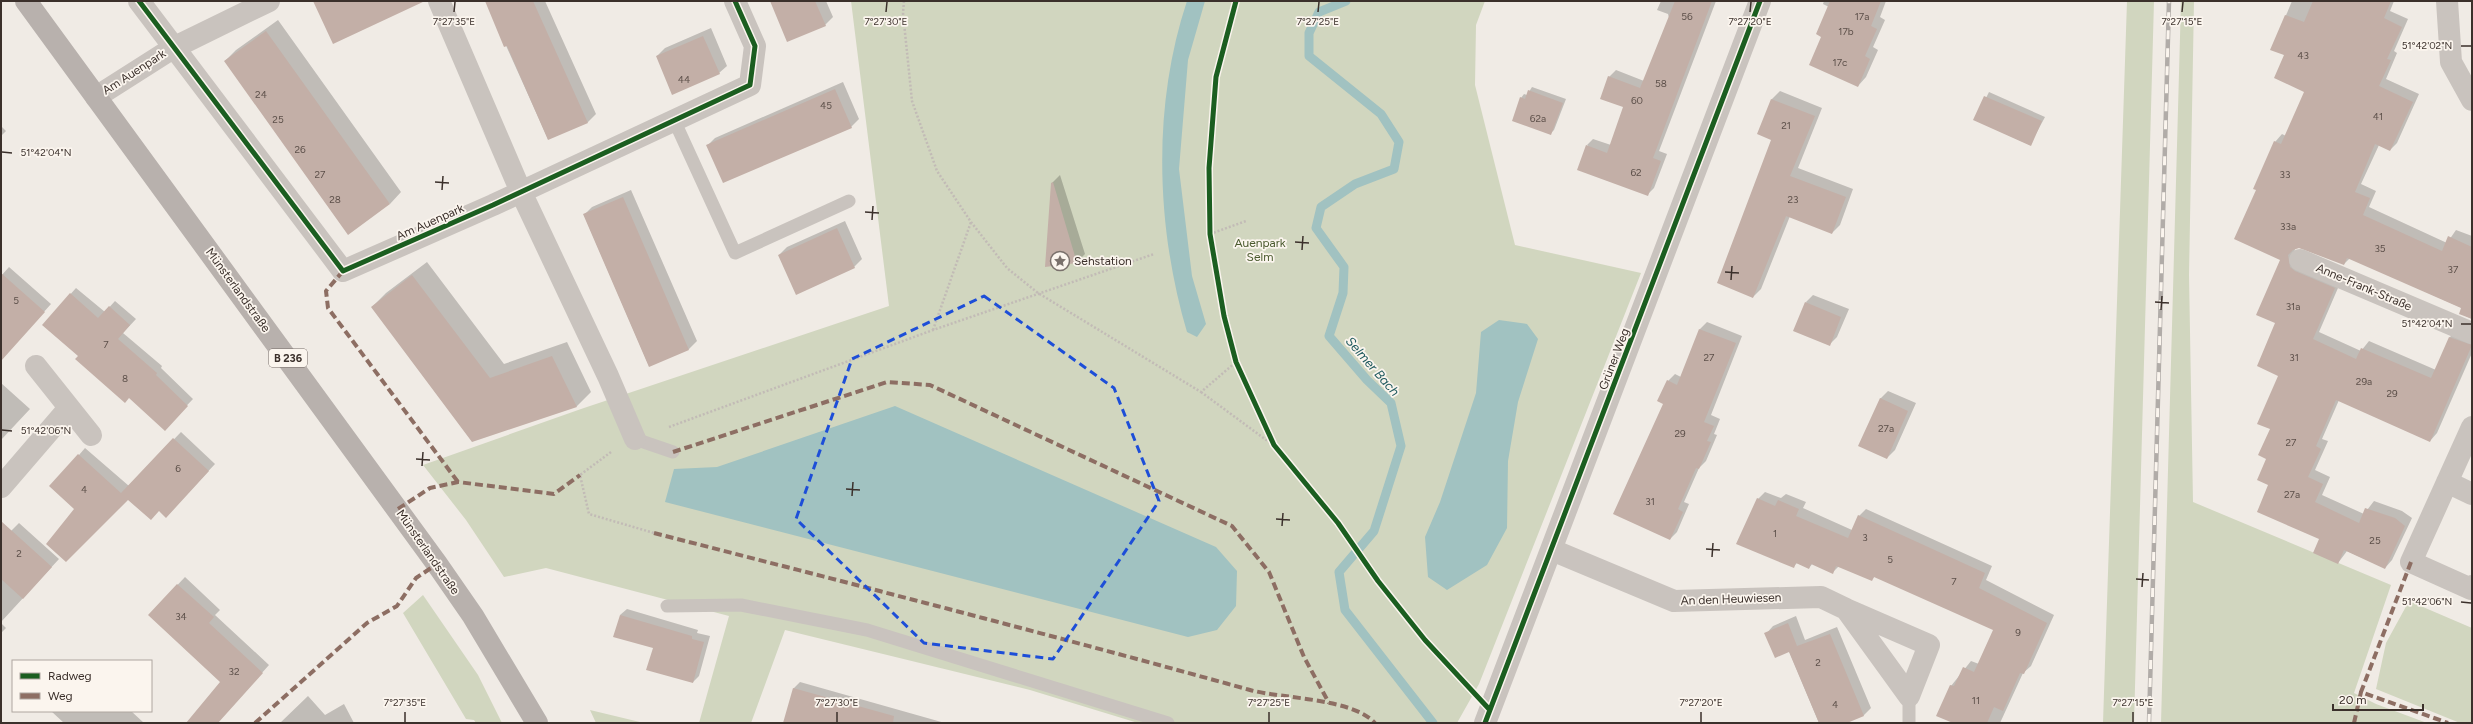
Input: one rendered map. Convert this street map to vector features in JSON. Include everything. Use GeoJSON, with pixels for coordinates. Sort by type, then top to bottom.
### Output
{"type":"FeatureCollection","features":[{"type":"Feature","properties":{"kind":"main road","name":"Münsterlandstraße"},"geometry":{"type":"LineString","coordinates":[[26,1],[437,564],[473,616],[537,723]]}},
{"type":"Feature","properties":{"kind":"street","name":"Am Auenpark"},"geometry":{"type":"LineString","coordinates":[[138,1],[343,271],[521,192],[750,86],[755,46],[735,1]]}},
{"type":"Feature","properties":{"kind":"street","name":"Am Auenpark"},"geometry":{"type":"LineString","coordinates":[[96,97],[173,48],[269,1]]}},
{"type":"Feature","properties":{"kind":"street"},"geometry":{"type":"LineString","coordinates":[[439,1],[521,192],[608,376],[635,439]]}},
{"type":"Feature","properties":{"kind":"street","name":"Grüner Weg"},"geometry":{"type":"LineString","coordinates":[[1487,716],[1552,550],[1760,1]]}},
{"type":"Feature","properties":{"kind":"street"},"geometry":{"type":"LineString","coordinates":[[2447,1],[2451,62],[2472,100]]}},
{"type":"Feature","properties":{"kind":"street","name":"Anne-Frank-Straße"},"geometry":{"type":"LineString","coordinates":[[2300,260],[2472,333]]}},
{"type":"Feature","properties":{"kind":"street"},"geometry":{"type":"LineString","coordinates":[[36,366],[91,435]]}},
{"type":"Feature","properties":{"kind":"street"},"geometry":{"type":"LineString","coordinates":[[1,487],[69,408]]}},
{"type":"Feature","properties":{"kind":"street"},"geometry":{"type":"LineString","coordinates":[[2472,427],[2411,562],[2471,589],[2472,586]]}},
{"type":"Feature","properties":{"kind":"street"},"geometry":{"type":"LineString","coordinates":[[2447,482],[2472,494]]}},
{"type":"Feature","properties":{"kind":"street","name":"An den Heuwiesen"},"geometry":{"type":"LineString","coordinates":[[1552,550],[1674,601],[1821,597],[1929,645],[1909,696]]}},
{"type":"Feature","properties":{"kind":"street","name":"An den Heuwiesen"},"geometry":{"type":"LineString","coordinates":[[1846,609],[1909,696]]}},
{"type":"Feature","properties":{"kind":"lane"},"geometry":{"type":"LineString","coordinates":[[674,120],[735,253],[849,200]]}},
{"type":"Feature","properties":{"kind":"lane"},"geometry":{"type":"LineString","coordinates":[[635,439],[673,452]]}},
{"type":"Feature","properties":{"kind":"lane"},"geometry":{"type":"LineString","coordinates":[[667,606],[741,605],[867,630],[1168,723]]}},
{"type":"Feature","properties":{"kind":"lane","name":"An den Heuwiesen"},"geometry":{"type":"LineString","coordinates":[[1909,696],[1909,723]]}},
{"type":"Feature","properties":{"kind":"path"},"geometry":{"type":"LineString","coordinates":[[904,1],[903,12],[912,101],[937,171],[971,222],[1007,268],[1038,293],[1201,392],[1274,445],[1338,523],[1378,581],[1487,716]]}},
{"type":"Feature","properties":{"kind":"path"},"geometry":{"type":"LineString","coordinates":[[1236,1],[1216,77],[1209,168],[1210,234],[1224,316],[1236,362],[1274,445]]}},
{"type":"Feature","properties":{"kind":"path"},"geometry":{"type":"LineString","coordinates":[[1210,234],[1246,221]]}},
{"type":"Feature","properties":{"kind":"path"},"geometry":{"type":"LineString","coordinates":[[933,330],[971,222]]}},
{"type":"Feature","properties":{"kind":"path"},"geometry":{"type":"LineString","coordinates":[[654,533],[589,514],[580,476],[619,447],[635,439],[933,330],[1154,254]]}},
{"type":"Feature","properties":{"kind":"path"},"geometry":{"type":"LineString","coordinates":[[1201,392],[1236,362]]}},
{"type":"Feature","properties":{"kind":"highlighted area"},"geometry":{"type":"Polygon","coordinates":[[[984,296],[1114,388],[1159,501],[1053,659],[924,643],[796,519],[852,359],[984,296]]]}},
{"type":"Feature","properties":{"kind":"green space","name":"Auenpark Selm"},"geometry":{"type":"Polygon","coordinates":[[[851,1],[1485,1],[1476,25],[1475,85],[1515,245],[1641,273],[1479,684],[1457,723],[1138,723],[1030,690],[785,630],[751,723],[699,723],[729,616],[546,568],[504,577],[466,520],[423,465],[581,409],[889,306],[851,1]]]}},
{"type":"Feature","properties":{"kind":"green space"},"geometry":{"type":"Polygon","coordinates":[[[2127,1],[2154,1],[2134,723],[2103,723],[2127,1]]]}},
{"type":"Feature","properties":{"kind":"green space"},"geometry":{"type":"Polygon","coordinates":[[[2181,1],[2194,1],[2189,275],[2193,502],[2391,585],[2354,693],[2376,704],[2427,723],[2161,723],[2181,1]]]}},
{"type":"Feature","properties":{"kind":"green space"},"geometry":{"type":"Polygon","coordinates":[[[423,595],[478,675],[502,723],[476,723],[474,720],[466,719],[403,613],[423,595]]]}},
{"type":"Feature","properties":{"kind":"green space"},"geometry":{"type":"Polygon","coordinates":[[[2409,601],[2472,628],[2472,723],[2460,723],[2376,689],[2386,643],[2409,601]]]}},
{"type":"Feature","properties":{"kind":"green space"},"geometry":{"type":"Polygon","coordinates":[[[590,710],[644,723],[596,723],[590,710]]]}},
{"type":"Feature","properties":{"kind":"water"},"geometry":{"type":"Polygon","coordinates":[[[1187,1],[1205,1],[1188,60],[1179,169],[1192,276],[1206,324],[1197,337],[1187,332],[1177,292],[1169,251],[1164,209],[1162,166],[1163,124],[1168,82],[1176,41],[1187,1]]]}},
{"type":"Feature","properties":{"kind":"water"},"geometry":{"type":"Polygon","coordinates":[[[1499,320],[1527,324],[1538,339],[1518,402],[1508,461],[1507,528],[1487,565],[1447,590],[1428,577],[1425,537],[1440,502],[1476,393],[1481,332],[1499,320]]]}},
{"type":"Feature","properties":{"kind":"water"},"geometry":{"type":"Polygon","coordinates":[[[895,406],[1216,547],[1237,571],[1236,606],[1217,630],[1188,637],[665,502],[674,469],[717,467],[895,406]]]}},
{"type":"Feature","properties":{"kind":"building"},"geometry":{"type":"Polygon","coordinates":[[[313,1],[425,1],[333,44],[313,1]]]}},
{"type":"Feature","properties":{"kind":"building"},"geometry":{"type":"Polygon","coordinates":[[[485,1],[533,1],[588,123],[548,140],[507,46],[504,47],[485,1]]]}},
{"type":"Feature","properties":{"kind":"building"},"geometry":{"type":"Polygon","coordinates":[[[770,1],[815,1],[826,26],[787,42],[770,1]]]}},
{"type":"Feature","properties":{"kind":"building"},"geometry":{"type":"Polygon","coordinates":[[[1675,1],[1712,1],[1653,158],[1661,161],[1648,196],[1577,170],[1586,145],[1607,153],[1623,107],[1600,99],[1608,76],[1640,88],[1675,1]]]}},
{"type":"Feature","properties":{"kind":"building"},"geometry":{"type":"Polygon","coordinates":[[[1830,1],[1881,1],[1871,26],[1877,29],[1865,56],[1870,59],[1858,87],[1809,65],[1821,37],[1816,34],[1830,1]]]}},
{"type":"Feature","properties":{"kind":"building"},"geometry":{"type":"Polygon","coordinates":[[[2313,1],[2391,1],[2384,18],[2402,27],[2387,59],[2391,60],[2379,86],[2413,102],[2390,151],[2375,144],[2355,192],[2370,198],[2363,215],[2442,251],[2448,236],[2472,247],[2472,319],[2459,314],[2461,308],[2347,258],[2344,265],[2299,248],[2293,250],[2288,255],[2290,267],[2295,271],[2335,288],[2313,339],[2356,359],[2361,348],[2431,378],[2449,337],[2472,345],[2430,442],[2336,400],[2316,446],[2321,449],[2308,477],[2323,484],[2315,502],[2359,523],[2365,508],[2395,518],[2405,526],[2385,569],[2344,550],[2338,564],[2313,553],[2319,539],[2257,512],[2268,485],[2257,480],[2266,459],[2258,455],[2270,429],[2257,424],[2278,376],[2257,366],[2275,323],[2256,315],[2280,260],[2234,239],[2256,190],[2253,189],[2274,141],[2281,144],[2304,92],[2274,78],[2284,55],[2270,50],[2285,15],[2304,22],[2313,1]]]}},
{"type":"Feature","properties":{"kind":"building"},"geometry":{"type":"Polygon","coordinates":[[[266,31],[390,204],[348,235],[224,61],[266,31]]]}},
{"type":"Feature","properties":{"kind":"building"},"geometry":{"type":"Polygon","coordinates":[[[703,36],[720,74],[672,95],[656,56],[703,36]]]}},
{"type":"Feature","properties":{"kind":"building"},"geometry":{"type":"Polygon","coordinates":[[[835,89],[852,128],[723,183],[706,145],[835,89]]]}},
{"type":"Feature","properties":{"kind":"building"},"geometry":{"type":"Polygon","coordinates":[[[1528,90],[1563,103],[1551,135],[1512,121],[1520,97],[1525,99],[1528,90]]]}},
{"type":"Feature","properties":{"kind":"building"},"geometry":{"type":"Polygon","coordinates":[[[1984,96],[2042,121],[2031,146],[1973,120],[1984,96]]]}},
{"type":"Feature","properties":{"kind":"building"},"geometry":{"type":"Polygon","coordinates":[[[1771,99],[1815,116],[1790,176],[1846,197],[1832,234],[1786,216],[1753,298],[1717,283],[1771,140],[1757,134],[1771,99]]]}},
{"type":"Feature","properties":{"kind":"building"},"geometry":{"type":"Polygon","coordinates":[[[1053,182],[1077,263],[1045,267],[1051,183],[1053,182]]]}},
{"type":"Feature","properties":{"kind":"building"},"geometry":{"type":"Polygon","coordinates":[[[623,197],[689,350],[649,367],[583,214],[623,197]]]}},
{"type":"Feature","properties":{"kind":"building"},"geometry":{"type":"Polygon","coordinates":[[[837,228],[855,268],[796,295],[778,255],[837,228]]]}},
{"type":"Feature","properties":{"kind":"building"},"geometry":{"type":"Polygon","coordinates":[[[1,273],[45,312],[1,361],[1,273]]]}},
{"type":"Feature","properties":{"kind":"building"},"geometry":{"type":"Polygon","coordinates":[[[412,275],[490,378],[552,356],[577,407],[472,442],[371,307],[412,275]]]}},
{"type":"Feature","properties":{"kind":"building"},"geometry":{"type":"Polygon","coordinates":[[[70,293],[98,318],[109,306],[130,325],[118,339],[157,373],[156,375],[188,406],[165,431],[129,398],[125,403],[75,359],[78,356],[42,325],[70,293]]]}},
{"type":"Feature","properties":{"kind":"building"},"geometry":{"type":"Polygon","coordinates":[[[1805,302],[1841,317],[1830,346],[1793,331],[1805,302]]]}},
{"type":"Feature","properties":{"kind":"building"},"geometry":{"type":"Polygon","coordinates":[[[1699,329],[1736,343],[1704,422],[1714,426],[1707,441],[1711,442],[1699,469],[1696,468],[1678,509],[1683,512],[1670,540],[1613,514],[1663,404],[1657,401],[1667,380],[1677,385],[1699,329]]]}},
{"type":"Feature","properties":{"kind":"building"},"geometry":{"type":"Polygon","coordinates":[[[1880,398],[1908,411],[1887,459],[1858,446],[1880,398]]]}},
{"type":"Feature","properties":{"kind":"building"},"geometry":{"type":"Polygon","coordinates":[[[173,438],[209,471],[166,518],[159,511],[151,520],[128,500],[66,562],[46,544],[74,509],[49,486],[78,454],[121,493],[173,438]]]}},
{"type":"Feature","properties":{"kind":"building"},"geometry":{"type":"Polygon","coordinates":[[[1757,498],[1775,506],[1778,500],[1799,509],[1796,516],[1848,538],[1858,515],[1985,573],[1979,588],[2047,623],[2024,674],[2020,673],[2003,711],[1994,707],[1987,723],[1953,723],[1936,716],[1950,685],[1954,686],[1963,667],[1974,672],[1993,630],[1874,577],[1872,581],[1836,566],[1833,574],[1811,564],[1809,569],[1796,563],[1794,568],[1736,544],[1757,498]]]}},
{"type":"Feature","properties":{"kind":"building"},"geometry":{"type":"Polygon","coordinates":[[[1,521],[52,567],[23,599],[1,579],[1,521]]]}},
{"type":"Feature","properties":{"kind":"building"},"geometry":{"type":"Polygon","coordinates":[[[177,584],[214,617],[209,623],[263,673],[218,723],[186,723],[220,682],[148,615],[177,584]]]}},
{"type":"Feature","properties":{"kind":"building"},"geometry":{"type":"Polygon","coordinates":[[[620,615],[692,636],[692,639],[704,642],[693,683],[646,670],[653,648],[613,637],[620,615]]]}},
{"type":"Feature","properties":{"kind":"building"},"geometry":{"type":"Polygon","coordinates":[[[1788,623],[1797,646],[1830,634],[1864,716],[1847,723],[1819,723],[1789,652],[1775,658],[1764,633],[1788,623]]]}},
{"type":"Feature","properties":{"kind":"building"},"geometry":{"type":"Polygon","coordinates":[[[793,688],[894,716],[893,723],[783,723],[793,688]]]}},
{"type":"Feature","properties":{"kind":"waterway","name":"Selmer Bach"},"geometry":{"type":"LineString","coordinates":[[1346,1],[1319,12],[1309,33],[1309,56],[1381,114],[1399,142],[1394,169],[1355,184],[1321,207],[1316,228],[1344,267],[1343,293],[1329,336],[1367,380],[1391,403],[1401,446],[1374,531],[1339,572],[1345,610],[1433,723]]}},
{"type":"Feature","properties":{"kind":"railway"},"geometry":{"type":"LineString","coordinates":[[2149,723],[2169,1]]}},
{"type":"Feature","properties":{"kind":"marked path"},"geometry":{"type":"LineString","coordinates":[[343,271],[326,291],[328,308],[458,482]]}},
{"type":"Feature","properties":{"kind":"marked path"},"geometry":{"type":"LineString","coordinates":[[673,452],[887,382],[930,385],[1232,526],[1269,572],[1304,657],[1329,703]]}},
{"type":"Feature","properties":{"kind":"marked path"},"geometry":{"type":"LineString","coordinates":[[398,509],[430,488],[458,482],[554,494],[580,475]]}},
{"type":"Feature","properties":{"kind":"marked path"},"geometry":{"type":"LineString","coordinates":[[654,533],[1027,630],[1250,690],[1334,704],[1364,715],[1375,723]]}},
{"type":"Feature","properties":{"kind":"marked path"},"geometry":{"type":"LineString","coordinates":[[2411,562],[2361,692],[2448,723]]}},
{"type":"Feature","properties":{"kind":"marked path"},"geometry":{"type":"LineString","coordinates":[[255,723],[367,623],[397,606],[416,578],[437,564]]}},
{"type":"Feature","properties":{"kind":"marked path"},"geometry":{"type":"LineString","coordinates":[[2354,723],[2361,692]]}},
{"type":"Feature","properties":{"kind":"cycle path"},"geometry":{"type":"LineString","coordinates":[[139,1],[343,271],[493,205],[750,85],[755,46],[735,1]]}},
{"type":"Feature","properties":{"kind":"cycle path"},"geometry":{"type":"LineString","coordinates":[[1236,1],[1216,77],[1209,168],[1210,234],[1224,316],[1236,362],[1274,445],[1338,523],[1378,581],[1425,640],[1489,709]]}},
{"type":"Feature","properties":{"kind":"cycle path"},"geometry":{"type":"LineString","coordinates":[[1485,723],[1760,1]]}},
{"type":"Feature","properties":{"kind":"place","name":"Sehstation"},"geometry":{"type":"Point","coordinates":[1060,261]}}]}
